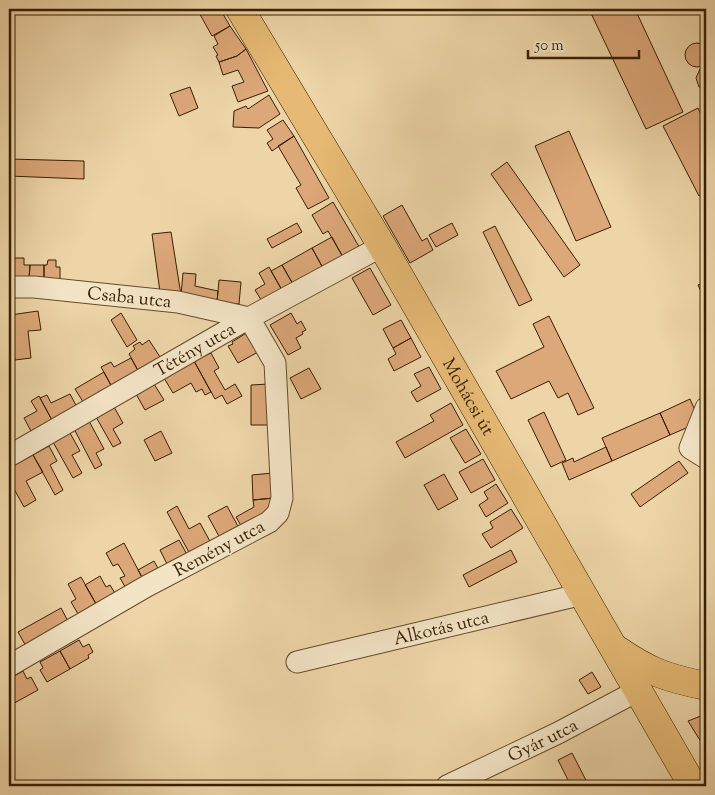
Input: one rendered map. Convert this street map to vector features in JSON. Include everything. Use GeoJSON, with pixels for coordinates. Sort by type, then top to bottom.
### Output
{"type":"FeatureCollection","features":[{"type":"Feature","properties":{"kind":"main road","name":"Mohácsi út"},"geometry":{"type":"LineString","coordinates":[[240,9],[382,246],[693,786]]}},
{"type":"Feature","properties":{"kind":"main road"},"geometry":{"type":"LineString","coordinates":[[614,647],[637,663],[658,674],[698,684]]}},
{"type":"Feature","properties":{"kind":"main road"},"geometry":{"type":"LineString","coordinates":[[644,702],[654,702],[662,692],[671,687],[698,684]]}},
{"type":"Feature","properties":{"kind":"street","name":"Tétény utca"},"geometry":{"type":"LineString","coordinates":[[9,456],[249,318],[382,246]]}},
{"type":"Feature","properties":{"kind":"street","name":"Csaba utca"},"geometry":{"type":"LineString","coordinates":[[9,287],[34,287],[178,302],[249,318]]}},
{"type":"Feature","properties":{"kind":"street","name":"Remény utca"},"geometry":{"type":"LineString","coordinates":[[9,666],[147,586],[269,522],[278,513],[282,498],[276,363],[249,318]]}},
{"type":"Feature","properties":{"kind":"street"},"geometry":{"type":"LineString","coordinates":[[706,408],[690,448],[706,458]]}},
{"type":"Feature","properties":{"kind":"street","name":"Alkotás utca"},"geometry":{"type":"LineString","coordinates":[[297,662],[583,594]]}},
{"type":"Feature","properties":{"kind":"street","name":"Gyár utca"},"geometry":{"type":"LineString","coordinates":[[447,786],[558,733],[644,702]]}},
{"type":"Feature","properties":{"kind":"building"},"geometry":{"type":"Polygon","coordinates":[[[197,9],[220,9],[230,26],[212,36],[197,9]]]}},
{"type":"Feature","properties":{"kind":"building"},"geometry":{"type":"Polygon","coordinates":[[[589,9],[635,9],[683,112],[646,129],[589,9]]]}},
{"type":"Feature","properties":{"kind":"building"},"geometry":{"type":"Polygon","coordinates":[[[230,26],[246,49],[237,56],[219,62],[216,56],[218,55],[213,47],[218,44],[214,36],[230,26]]]}},
{"type":"Feature","properties":{"kind":"building"},"geometry":{"type":"Polygon","coordinates":[[[697,43],[705,47],[709,55],[705,63],[697,67],[689,63],[685,55],[689,47],[697,43]]]}},
{"type":"Feature","properties":{"kind":"building"},"geometry":{"type":"Polygon","coordinates":[[[246,49],[268,91],[238,102],[232,86],[244,82],[238,70],[223,75],[219,62],[237,56],[246,49]]]}},
{"type":"Feature","properties":{"kind":"building"},"geometry":{"type":"Polygon","coordinates":[[[706,67],[706,90],[699,87],[696,78],[700,69],[706,67]]]}},
{"type":"Feature","properties":{"kind":"building"},"geometry":{"type":"Polygon","coordinates":[[[190,87],[198,108],[179,116],[170,94],[190,87]]]}},
{"type":"Feature","properties":{"kind":"building"},"geometry":{"type":"Polygon","coordinates":[[[269,95],[280,114],[259,128],[233,127],[234,111],[246,106],[248,109],[269,95]]]}},
{"type":"Feature","properties":{"kind":"building"},"geometry":{"type":"Polygon","coordinates":[[[698,108],[706,125],[706,193],[699,196],[663,126],[698,108]]]}},
{"type":"Feature","properties":{"kind":"building"},"geometry":{"type":"Polygon","coordinates":[[[283,120],[294,136],[272,151],[267,143],[273,139],[267,130],[283,120]]]}},
{"type":"Feature","properties":{"kind":"building"},"geometry":{"type":"Polygon","coordinates":[[[569,131],[611,227],[576,241],[535,146],[569,131]]]}},
{"type":"Feature","properties":{"kind":"building"},"geometry":{"type":"Polygon","coordinates":[[[294,136],[329,198],[308,209],[296,188],[301,185],[278,146],[294,136]]]}},
{"type":"Feature","properties":{"kind":"building"},"geometry":{"type":"Polygon","coordinates":[[[9,159],[84,161],[84,179],[9,176],[9,159]]]}},
{"type":"Feature","properties":{"kind":"building"},"geometry":{"type":"Polygon","coordinates":[[[507,162],[580,265],[564,277],[491,174],[507,162]]]}},
{"type":"Feature","properties":{"kind":"building"},"geometry":{"type":"Polygon","coordinates":[[[333,202],[361,250],[344,259],[328,231],[323,234],[312,215],[333,202]]]}},
{"type":"Feature","properties":{"kind":"building"},"geometry":{"type":"Polygon","coordinates":[[[402,205],[422,241],[427,238],[433,250],[410,263],[383,216],[402,205]]]}},
{"type":"Feature","properties":{"kind":"building"},"geometry":{"type":"Polygon","coordinates":[[[297,223],[302,232],[272,248],[267,239],[297,223]]]}},
{"type":"Feature","properties":{"kind":"building"},"geometry":{"type":"Polygon","coordinates":[[[452,223],[458,235],[436,247],[429,235],[452,223]]]}},
{"type":"Feature","properties":{"kind":"building"},"geometry":{"type":"Polygon","coordinates":[[[495,226],[532,300],[519,306],[483,232],[495,226]]]}},
{"type":"Feature","properties":{"kind":"building"},"geometry":{"type":"Polygon","coordinates":[[[171,232],[181,295],[160,292],[152,234],[171,232]]]}},
{"type":"Feature","properties":{"kind":"building"},"geometry":{"type":"Polygon","coordinates":[[[332,237],[344,259],[324,270],[312,248],[332,237]]]}},
{"type":"Feature","properties":{"kind":"building"},"geometry":{"type":"Polygon","coordinates":[[[312,248],[324,270],[294,286],[282,265],[312,248]]]}},
{"type":"Feature","properties":{"kind":"building"},"geometry":{"type":"Polygon","coordinates":[[[13,258],[24,258],[24,265],[30,265],[29,279],[13,279],[13,258]]]}},
{"type":"Feature","properties":{"kind":"building"},"geometry":{"type":"Polygon","coordinates":[[[48,260],[56,260],[56,267],[60,267],[60,279],[44,279],[44,265],[47,265],[48,260]]]}},
{"type":"Feature","properties":{"kind":"building"},"geometry":{"type":"Polygon","coordinates":[[[30,265],[44,265],[44,279],[29,279],[30,265]]]}},
{"type":"Feature","properties":{"kind":"building"},"geometry":{"type":"Polygon","coordinates":[[[282,265],[294,286],[283,292],[271,271],[282,265]]]}},
{"type":"Feature","properties":{"kind":"building"},"geometry":{"type":"Polygon","coordinates":[[[269,267],[283,292],[263,303],[255,290],[265,284],[259,273],[269,267]]]}},
{"type":"Feature","properties":{"kind":"building"},"geometry":{"type":"Polygon","coordinates":[[[370,268],[391,305],[373,315],[352,278],[370,268]]]}},
{"type":"Feature","properties":{"kind":"building"},"geometry":{"type":"Polygon","coordinates":[[[183,273],[196,274],[195,286],[218,291],[217,302],[181,295],[183,273]]]}},
{"type":"Feature","properties":{"kind":"building"},"geometry":{"type":"Polygon","coordinates":[[[219,280],[241,282],[239,304],[217,302],[219,280]]]}},
{"type":"Feature","properties":{"kind":"building"},"geometry":{"type":"Polygon","coordinates":[[[706,283],[706,302],[698,285],[706,283]]]}},
{"type":"Feature","properties":{"kind":"building"},"geometry":{"type":"Polygon","coordinates":[[[38,311],[41,330],[28,331],[31,358],[15,360],[10,315],[38,311]]]}},
{"type":"Feature","properties":{"kind":"building"},"geometry":{"type":"Polygon","coordinates":[[[121,313],[137,340],[127,347],[111,320],[121,313]]]}},
{"type":"Feature","properties":{"kind":"building"},"geometry":{"type":"Polygon","coordinates":[[[291,313],[297,324],[301,321],[306,330],[296,338],[301,348],[288,355],[270,325],[291,313]]]}},
{"type":"Feature","properties":{"kind":"building"},"geometry":{"type":"Polygon","coordinates":[[[549,316],[594,408],[578,415],[568,393],[558,398],[549,381],[511,399],[496,371],[544,347],[533,324],[549,316]]]}},
{"type":"Feature","properties":{"kind":"building"},"geometry":{"type":"Polygon","coordinates":[[[401,320],[411,338],[393,348],[383,329],[401,320]]]}},
{"type":"Feature","properties":{"kind":"building"},"geometry":{"type":"Polygon","coordinates":[[[248,332],[260,351],[238,363],[228,346],[248,332]]]}},
{"type":"Feature","properties":{"kind":"building"},"geometry":{"type":"Polygon","coordinates":[[[411,338],[421,357],[394,371],[388,359],[396,354],[393,348],[411,338]]]}},
{"type":"Feature","properties":{"kind":"building"},"geometry":{"type":"Polygon","coordinates":[[[149,340],[162,360],[140,374],[129,354],[135,349],[133,346],[140,342],[142,345],[149,340]]]}},
{"type":"Feature","properties":{"kind":"building"},"geometry":{"type":"Polygon","coordinates":[[[211,353],[219,368],[214,371],[225,390],[235,384],[242,396],[227,404],[222,395],[215,399],[194,361],[211,353]]]}},
{"type":"Feature","properties":{"kind":"building"},"geometry":{"type":"Polygon","coordinates":[[[131,358],[140,374],[113,389],[101,367],[111,362],[114,367],[131,358]]]}},
{"type":"Feature","properties":{"kind":"building"},"geometry":{"type":"Polygon","coordinates":[[[194,361],[211,392],[205,395],[202,389],[196,392],[191,383],[173,393],[164,378],[194,361]]]}},
{"type":"Feature","properties":{"kind":"building"},"geometry":{"type":"Polygon","coordinates":[[[429,367],[441,389],[417,402],[411,392],[421,386],[414,374],[429,367]]]}},
{"type":"Feature","properties":{"kind":"building"},"geometry":{"type":"Polygon","coordinates":[[[309,368],[321,389],[301,399],[290,378],[309,368]]]}},
{"type":"Feature","properties":{"kind":"building"},"geometry":{"type":"Polygon","coordinates":[[[104,372],[113,389],[85,405],[75,389],[104,372]]]}},
{"type":"Feature","properties":{"kind":"building"},"geometry":{"type":"Polygon","coordinates":[[[154,384],[164,400],[145,410],[136,394],[154,384]]]}},
{"type":"Feature","properties":{"kind":"building"},"geometry":{"type":"Polygon","coordinates":[[[269,384],[270,425],[251,425],[251,385],[269,384]]]}},
{"type":"Feature","properties":{"kind":"building"},"geometry":{"type":"Polygon","coordinates":[[[70,394],[78,409],[53,422],[40,398],[47,395],[51,403],[70,394]]]}},
{"type":"Feature","properties":{"kind":"building"},"geometry":{"type":"Polygon","coordinates":[[[39,396],[53,422],[32,433],[24,418],[37,411],[31,401],[39,396]]]}},
{"type":"Feature","properties":{"kind":"building"},"geometry":{"type":"Polygon","coordinates":[[[690,399],[700,422],[670,435],[660,413],[690,399]]]}},
{"type":"Feature","properties":{"kind":"building"},"geometry":{"type":"Polygon","coordinates":[[[451,403],[463,425],[405,458],[396,442],[434,421],[430,415],[451,403]]]}},
{"type":"Feature","properties":{"kind":"building"},"geometry":{"type":"Polygon","coordinates":[[[114,407],[123,423],[113,429],[121,443],[113,447],[96,417],[114,407]]]}},
{"type":"Feature","properties":{"kind":"building"},"geometry":{"type":"Polygon","coordinates":[[[544,412],[566,460],[551,467],[528,420],[544,412]]]}},
{"type":"Feature","properties":{"kind":"building"},"geometry":{"type":"Polygon","coordinates":[[[660,413],[670,435],[612,461],[602,438],[660,413]]]}},
{"type":"Feature","properties":{"kind":"building"},"geometry":{"type":"Polygon","coordinates":[[[89,421],[104,449],[96,453],[102,465],[95,469],[74,429],[89,421]]]}},
{"type":"Feature","properties":{"kind":"building"},"geometry":{"type":"Polygon","coordinates":[[[466,429],[481,454],[465,463],[450,438],[466,429]]]}},
{"type":"Feature","properties":{"kind":"building"},"geometry":{"type":"Polygon","coordinates":[[[161,431],[172,453],[155,461],[144,440],[161,431]]]}},
{"type":"Feature","properties":{"kind":"building"},"geometry":{"type":"Polygon","coordinates":[[[70,433],[80,451],[72,455],[82,473],[73,478],[53,442],[70,433]]]}},
{"type":"Feature","properties":{"kind":"building"},"geometry":{"type":"Polygon","coordinates":[[[49,446],[57,461],[50,465],[63,490],[55,495],[33,455],[49,446]]]}},
{"type":"Feature","properties":{"kind":"building"},"geometry":{"type":"Polygon","coordinates":[[[606,447],[612,461],[569,480],[562,463],[573,458],[574,462],[606,447]]]}},
{"type":"Feature","properties":{"kind":"building"},"geometry":{"type":"Polygon","coordinates":[[[33,455],[43,472],[26,481],[36,500],[24,507],[9,480],[9,468],[33,455]]]}},
{"type":"Feature","properties":{"kind":"building"},"geometry":{"type":"Polygon","coordinates":[[[483,459],[495,480],[471,493],[459,472],[483,459]]]}},
{"type":"Feature","properties":{"kind":"building"},"geometry":{"type":"Polygon","coordinates":[[[679,461],[688,473],[640,507],[631,494],[679,461]]]}},
{"type":"Feature","properties":{"kind":"building"},"geometry":{"type":"Polygon","coordinates":[[[273,473],[274,498],[253,500],[252,475],[273,473]]]}},
{"type":"Feature","properties":{"kind":"building"},"geometry":{"type":"Polygon","coordinates":[[[444,474],[458,499],[438,510],[424,485],[444,474]]]}},
{"type":"Feature","properties":{"kind":"building"},"geometry":{"type":"Polygon","coordinates":[[[496,484],[508,503],[486,517],[479,505],[488,499],[484,492],[496,484]]]}},
{"type":"Feature","properties":{"kind":"building"},"geometry":{"type":"Polygon","coordinates":[[[274,498],[275,512],[243,529],[236,517],[254,507],[253,500],[274,498]]]}},
{"type":"Feature","properties":{"kind":"building"},"geometry":{"type":"Polygon","coordinates":[[[177,506],[189,529],[200,523],[212,545],[191,556],[167,512],[177,506]]]}},
{"type":"Feature","properties":{"kind":"building"},"geometry":{"type":"Polygon","coordinates":[[[227,506],[240,530],[221,540],[208,516],[227,506]]]}},
{"type":"Feature","properties":{"kind":"building"},"geometry":{"type":"Polygon","coordinates":[[[511,509],[523,528],[491,548],[482,534],[493,528],[490,522],[511,509]]]}},
{"type":"Feature","properties":{"kind":"building"},"geometry":{"type":"Polygon","coordinates":[[[179,540],[189,558],[169,568],[160,550],[179,540]]]}},
{"type":"Feature","properties":{"kind":"building"},"geometry":{"type":"Polygon","coordinates":[[[124,543],[145,583],[128,592],[120,578],[125,576],[118,564],[113,566],[106,553],[124,543]]]}},
{"type":"Feature","properties":{"kind":"building"},"geometry":{"type":"Polygon","coordinates":[[[511,550],[517,562],[469,587],[463,575],[511,550]]]}},
{"type":"Feature","properties":{"kind":"building"},"geometry":{"type":"Polygon","coordinates":[[[154,561],[161,574],[145,583],[138,570],[154,561]]]}},
{"type":"Feature","properties":{"kind":"building"},"geometry":{"type":"Polygon","coordinates":[[[100,576],[106,587],[110,585],[118,598],[99,609],[85,585],[100,576]]]}},
{"type":"Feature","properties":{"kind":"building"},"geometry":{"type":"Polygon","coordinates":[[[81,577],[99,609],[81,619],[71,602],[76,599],[68,584],[81,577]]]}},
{"type":"Feature","properties":{"kind":"building"},"geometry":{"type":"Polygon","coordinates":[[[61,608],[70,625],[27,648],[18,632],[61,608]]]}},
{"type":"Feature","properties":{"kind":"building"},"geometry":{"type":"Polygon","coordinates":[[[79,640],[83,647],[89,644],[93,652],[88,655],[89,658],[70,669],[60,651],[79,640]]]}},
{"type":"Feature","properties":{"kind":"building"},"geometry":{"type":"Polygon","coordinates":[[[60,651],[70,669],[47,682],[40,670],[43,668],[40,662],[60,651]]]}},
{"type":"Feature","properties":{"kind":"building"},"geometry":{"type":"Polygon","coordinates":[[[23,671],[27,679],[31,677],[38,690],[9,706],[9,679],[23,671]]]}},
{"type":"Feature","properties":{"kind":"building"},"geometry":{"type":"Polygon","coordinates":[[[592,672],[601,687],[588,694],[579,680],[592,672]]]}},
{"type":"Feature","properties":{"kind":"building"},"geometry":{"type":"Polygon","coordinates":[[[706,714],[706,750],[688,721],[706,714]]]}},
{"type":"Feature","properties":{"kind":"building"},"geometry":{"type":"Polygon","coordinates":[[[572,753],[589,786],[571,786],[558,760],[572,753]]]}}]}
